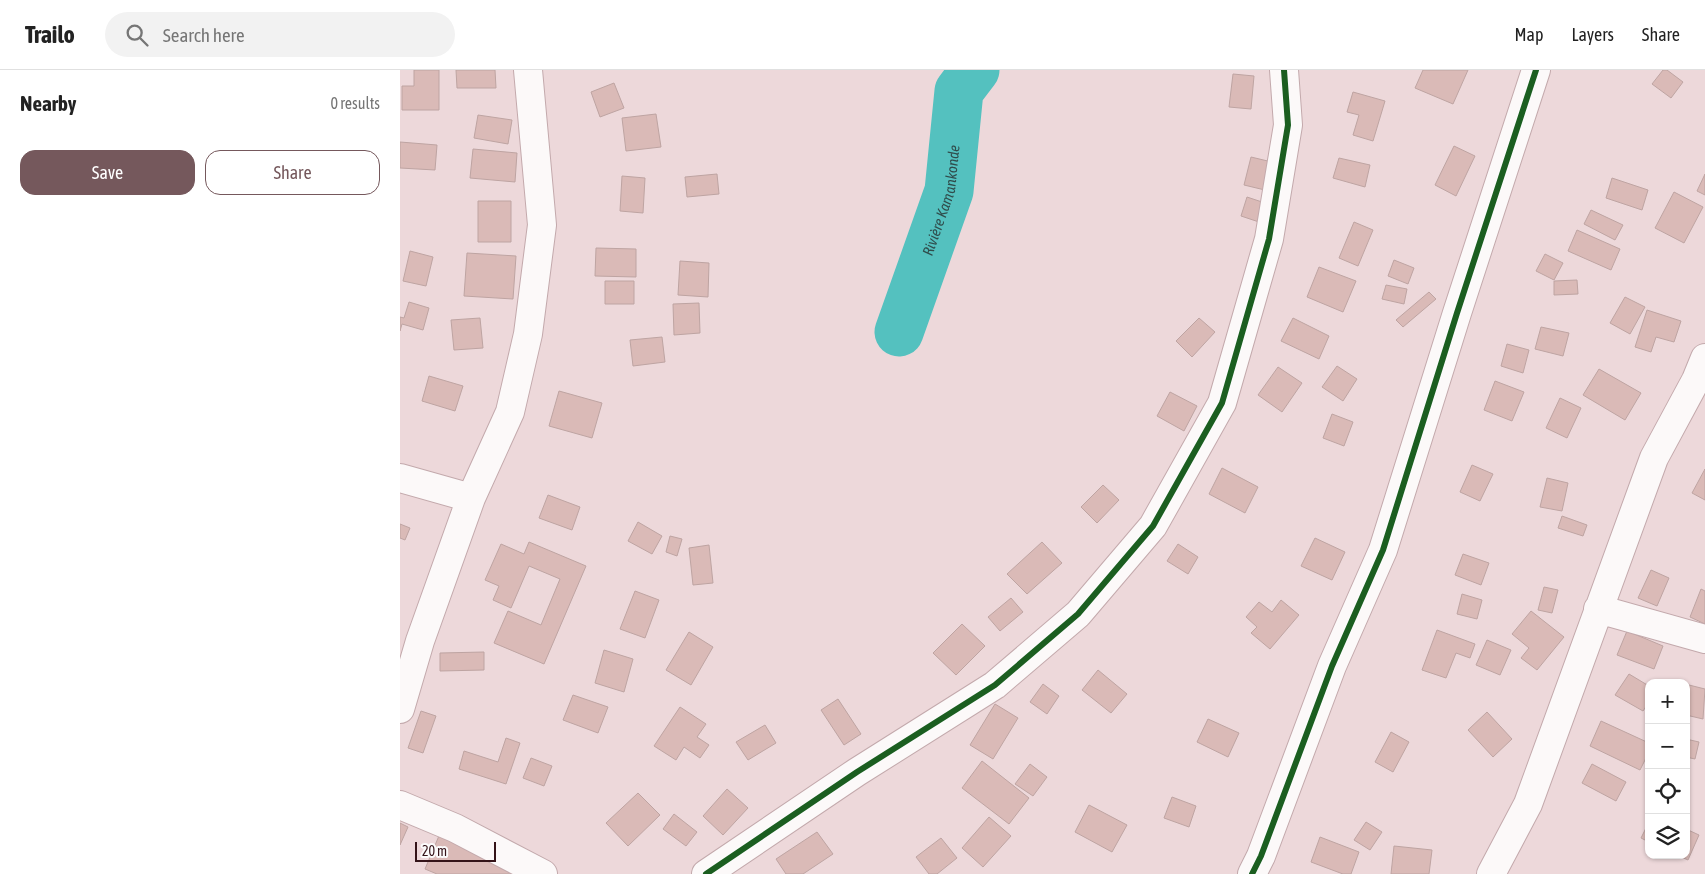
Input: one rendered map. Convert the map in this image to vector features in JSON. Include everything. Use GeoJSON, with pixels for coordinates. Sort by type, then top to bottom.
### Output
{"type":"FeatureCollection","features":[{"type":"Feature","properties":{"kind":"street"},"geometry":{"type":"LineString","coordinates":[[400,709],[420,641],[471,498],[510,412],[530,324],[542,225],[528,70]]}},
{"type":"Feature","properties":{"kind":"street"},"geometry":{"type":"LineString","coordinates":[[706,874],[857,772],[995,685],[1078,614],[1153,526],[1222,403],[1269,239],[1288,125],[1284,70]]}},
{"type":"Feature","properties":{"kind":"street"},"geometry":{"type":"LineString","coordinates":[[1252,874],[1261,856],[1332,666],[1383,550],[1460,303],[1536,70]]}},
{"type":"Feature","properties":{"kind":"street"},"geometry":{"type":"LineString","coordinates":[[1491,874],[1528,804],[1654,458],[1702,374]]}},
{"type":"Feature","properties":{"kind":"street"},"geometry":{"type":"LineString","coordinates":[[400,478],[471,498]]}},
{"type":"Feature","properties":{"kind":"street"},"geometry":{"type":"LineString","coordinates":[[1598,609],[1705,639]]}},
{"type":"Feature","properties":{"kind":"street"},"geometry":{"type":"LineString","coordinates":[[400,806],[455,828],[544,874]]}},
{"type":"Feature","properties":{"kind":"building"},"geometry":{"type":"Polygon","coordinates":[[[414,70],[439,70],[439,110],[402,110],[402,86],[414,86],[414,70]]]}},
{"type":"Feature","properties":{"kind":"building"},"geometry":{"type":"Polygon","coordinates":[[[456,70],[495,70],[496,88],[457,88],[456,70]]]}},
{"type":"Feature","properties":{"kind":"building"},"geometry":{"type":"Polygon","coordinates":[[[1423,70],[1468,70],[1453,104],[1415,88],[1423,70]]]}},
{"type":"Feature","properties":{"kind":"building"},"geometry":{"type":"Polygon","coordinates":[[[1663,70],[1667,70],[1683,82],[1671,98],[1652,84],[1663,70]]]}},
{"type":"Feature","properties":{"kind":"building"},"geometry":{"type":"Polygon","coordinates":[[[1233,74],[1254,76],[1251,109],[1229,107],[1233,74]]]}},
{"type":"Feature","properties":{"kind":"building"},"geometry":{"type":"Polygon","coordinates":[[[614,83],[624,108],[600,117],[591,92],[614,83]]]}},
{"type":"Feature","properties":{"kind":"building"},"geometry":{"type":"Polygon","coordinates":[[[1353,92],[1385,101],[1373,141],[1353,135],[1359,115],[1347,112],[1353,92]]]}},
{"type":"Feature","properties":{"kind":"building"},"geometry":{"type":"Polygon","coordinates":[[[656,114],[661,147],[626,151],[622,118],[656,114]]]}},
{"type":"Feature","properties":{"kind":"building"},"geometry":{"type":"Polygon","coordinates":[[[478,115],[512,120],[508,144],[474,138],[478,115]]]}},
{"type":"Feature","properties":{"kind":"building"},"geometry":{"type":"Polygon","coordinates":[[[400,142],[437,145],[435,170],[400,168],[400,142]]]}},
{"type":"Feature","properties":{"kind":"building"},"geometry":{"type":"Polygon","coordinates":[[[1454,146],[1475,156],[1456,196],[1435,185],[1454,146]]]}},
{"type":"Feature","properties":{"kind":"building"},"geometry":{"type":"Polygon","coordinates":[[[473,149],[517,153],[515,182],[470,178],[473,149]]]}},
{"type":"Feature","properties":{"kind":"building"},"geometry":{"type":"Polygon","coordinates":[[[1251,157],[1276,163],[1269,191],[1244,185],[1251,157]]]}},
{"type":"Feature","properties":{"kind":"building"},"geometry":{"type":"Polygon","coordinates":[[[1339,158],[1370,165],[1365,187],[1333,178],[1339,158]]]}},
{"type":"Feature","properties":{"kind":"building"},"geometry":{"type":"Polygon","coordinates":[[[717,174],[719,194],[687,197],[685,177],[717,174]]]}},
{"type":"Feature","properties":{"kind":"building"},"geometry":{"type":"Polygon","coordinates":[[[1705,174],[1705,195],[1697,191],[1705,174]]]}},
{"type":"Feature","properties":{"kind":"building"},"geometry":{"type":"Polygon","coordinates":[[[622,176],[645,178],[643,213],[620,211],[622,176]]]}},
{"type":"Feature","properties":{"kind":"building"},"geometry":{"type":"Polygon","coordinates":[[[1612,178],[1648,190],[1642,210],[1606,198],[1612,178]]]}},
{"type":"Feature","properties":{"kind":"building"},"geometry":{"type":"Polygon","coordinates":[[[1674,192],[1703,207],[1684,243],[1655,228],[1674,192]]]}},
{"type":"Feature","properties":{"kind":"building"},"geometry":{"type":"Polygon","coordinates":[[[1247,197],[1265,203],[1259,222],[1241,216],[1247,197]]]}},
{"type":"Feature","properties":{"kind":"building"},"geometry":{"type":"Polygon","coordinates":[[[478,201],[511,201],[511,242],[478,242],[478,201]]]}},
{"type":"Feature","properties":{"kind":"building"},"geometry":{"type":"Polygon","coordinates":[[[1591,210],[1623,225],[1615,240],[1584,224],[1591,210]]]}},
{"type":"Feature","properties":{"kind":"building"},"geometry":{"type":"Polygon","coordinates":[[[1354,222],[1373,230],[1358,266],[1339,258],[1354,222]]]}},
{"type":"Feature","properties":{"kind":"building"},"geometry":{"type":"Polygon","coordinates":[[[1577,230],[1620,249],[1611,270],[1568,251],[1577,230]]]}},
{"type":"Feature","properties":{"kind":"building"},"geometry":{"type":"Polygon","coordinates":[[[596,248],[636,249],[636,277],[595,276],[596,248]]]}},
{"type":"Feature","properties":{"kind":"building"},"geometry":{"type":"Polygon","coordinates":[[[410,251],[433,257],[426,286],[403,281],[410,251]]]}},
{"type":"Feature","properties":{"kind":"building"},"geometry":{"type":"Polygon","coordinates":[[[467,253],[516,256],[513,299],[464,296],[467,253]]]}},
{"type":"Feature","properties":{"kind":"building"},"geometry":{"type":"Polygon","coordinates":[[[1545,254],[1563,263],[1554,280],[1536,271],[1545,254]]]}},
{"type":"Feature","properties":{"kind":"building"},"geometry":{"type":"Polygon","coordinates":[[[1394,260],[1414,268],[1408,284],[1388,276],[1394,260]]]}},
{"type":"Feature","properties":{"kind":"building"},"geometry":{"type":"Polygon","coordinates":[[[680,261],[709,263],[708,297],[678,295],[680,261]]]}},
{"type":"Feature","properties":{"kind":"building"},"geometry":{"type":"Polygon","coordinates":[[[1319,267],[1356,281],[1343,312],[1307,297],[1319,267]]]}},
{"type":"Feature","properties":{"kind":"building"},"geometry":{"type":"Polygon","coordinates":[[[1577,280],[1578,294],[1554,295],[1554,281],[1577,280]]]}},
{"type":"Feature","properties":{"kind":"building"},"geometry":{"type":"Polygon","coordinates":[[[605,281],[634,281],[634,304],[605,304],[605,281]]]}},
{"type":"Feature","properties":{"kind":"building"},"geometry":{"type":"Polygon","coordinates":[[[1386,285],[1407,289],[1404,304],[1382,299],[1386,285]]]}},
{"type":"Feature","properties":{"kind":"building"},"geometry":{"type":"Polygon","coordinates":[[[1429,292],[1436,299],[1403,327],[1396,320],[1429,292]]]}},
{"type":"Feature","properties":{"kind":"building"},"geometry":{"type":"Polygon","coordinates":[[[1625,297],[1645,307],[1630,334],[1610,323],[1625,297]]]}},
{"type":"Feature","properties":{"kind":"building"},"geometry":{"type":"Polygon","coordinates":[[[409,302],[429,308],[423,330],[402,324],[400,331],[400,317],[404,318],[409,302]]]}},
{"type":"Feature","properties":{"kind":"building"},"geometry":{"type":"Polygon","coordinates":[[[699,303],[700,333],[674,335],[673,304],[699,303]]]}},
{"type":"Feature","properties":{"kind":"building"},"geometry":{"type":"Polygon","coordinates":[[[1647,310],[1681,321],[1674,342],[1656,337],[1651,352],[1635,347],[1647,310]]]}},
{"type":"Feature","properties":{"kind":"building"},"geometry":{"type":"Polygon","coordinates":[[[480,318],[483,348],[454,350],[451,320],[480,318]]]}},
{"type":"Feature","properties":{"kind":"building"},"geometry":{"type":"Polygon","coordinates":[[[1199,318],[1215,332],[1192,357],[1176,341],[1199,318]]]}},
{"type":"Feature","properties":{"kind":"building"},"geometry":{"type":"Polygon","coordinates":[[[1293,318],[1329,336],[1319,359],[1281,341],[1293,318]]]}},
{"type":"Feature","properties":{"kind":"building"},"geometry":{"type":"Polygon","coordinates":[[[1541,327],[1569,333],[1563,356],[1535,349],[1541,327]]]}},
{"type":"Feature","properties":{"kind":"building"},"geometry":{"type":"Polygon","coordinates":[[[662,337],[665,362],[633,366],[630,340],[662,337]]]}},
{"type":"Feature","properties":{"kind":"building"},"geometry":{"type":"Polygon","coordinates":[[[1507,344],[1529,350],[1523,373],[1501,366],[1507,344]]]}},
{"type":"Feature","properties":{"kind":"building"},"geometry":{"type":"Polygon","coordinates":[[[1337,366],[1357,379],[1343,401],[1322,387],[1337,366]]]}},
{"type":"Feature","properties":{"kind":"building"},"geometry":{"type":"Polygon","coordinates":[[[1278,367],[1302,383],[1282,412],[1258,395],[1278,367]]]}},
{"type":"Feature","properties":{"kind":"building"},"geometry":{"type":"Polygon","coordinates":[[[1599,369],[1641,393],[1625,420],[1583,395],[1599,369]]]}},
{"type":"Feature","properties":{"kind":"building"},"geometry":{"type":"Polygon","coordinates":[[[429,376],[463,386],[455,411],[422,401],[429,376]]]}},
{"type":"Feature","properties":{"kind":"building"},"geometry":{"type":"Polygon","coordinates":[[[1495,381],[1524,392],[1512,421],[1484,410],[1495,381]]]}},
{"type":"Feature","properties":{"kind":"building"},"geometry":{"type":"Polygon","coordinates":[[[559,391],[602,403],[592,438],[549,426],[559,391]]]}},
{"type":"Feature","properties":{"kind":"building"},"geometry":{"type":"Polygon","coordinates":[[[1170,392],[1197,406],[1184,431],[1157,416],[1170,392]]]}},
{"type":"Feature","properties":{"kind":"building"},"geometry":{"type":"Polygon","coordinates":[[[1560,398],[1581,408],[1567,438],[1546,428],[1560,398]]]}},
{"type":"Feature","properties":{"kind":"building"},"geometry":{"type":"Polygon","coordinates":[[[1332,414],[1353,422],[1344,446],[1323,438],[1332,414]]]}},
{"type":"Feature","properties":{"kind":"building"},"geometry":{"type":"Polygon","coordinates":[[[1472,465],[1493,474],[1480,501],[1460,492],[1472,465]]]}},
{"type":"Feature","properties":{"kind":"building"},"geometry":{"type":"Polygon","coordinates":[[[1222,468],[1258,487],[1245,513],[1209,494],[1222,468]]]}},
{"type":"Feature","properties":{"kind":"building"},"geometry":{"type":"Polygon","coordinates":[[[1705,469],[1705,500],[1692,493],[1705,469]]]}},
{"type":"Feature","properties":{"kind":"building"},"geometry":{"type":"Polygon","coordinates":[[[1547,478],[1568,483],[1562,511],[1540,507],[1547,478]]]}},
{"type":"Feature","properties":{"kind":"building"},"geometry":{"type":"Polygon","coordinates":[[[1103,485],[1119,500],[1097,523],[1081,507],[1103,485]]]}},
{"type":"Feature","properties":{"kind":"building"},"geometry":{"type":"Polygon","coordinates":[[[548,495],[580,507],[572,530],[539,518],[548,495]]]}},
{"type":"Feature","properties":{"kind":"building"},"geometry":{"type":"Polygon","coordinates":[[[1562,516],[1587,525],[1583,536],[1558,528],[1562,516]]]}},
{"type":"Feature","properties":{"kind":"building"},"geometry":{"type":"Polygon","coordinates":[[[638,522],[662,536],[652,554],[628,541],[638,522]]]}},
{"type":"Feature","properties":{"kind":"building"},"geometry":{"type":"Polygon","coordinates":[[[400,524],[410,528],[405,540],[400,538],[400,524]]]}},
{"type":"Feature","properties":{"kind":"building"},"geometry":{"type":"Polygon","coordinates":[[[670,536],[682,539],[677,556],[666,552],[670,536]]]}},
{"type":"Feature","properties":{"kind":"building"},"geometry":{"type":"Polygon","coordinates":[[[1315,538],[1345,552],[1332,580],[1301,566],[1315,538]]]}},
{"type":"Feature","properties":{"kind":"building"},"geometry":{"type":"Polygon","coordinates":[[[529,542],[586,566],[544,664],[494,643],[508,611],[541,625],[560,579],[529,566],[511,608],[493,600],[499,586],[485,580],[501,544],[524,554],[529,542]]]}},
{"type":"Feature","properties":{"kind":"building"},"geometry":{"type":"Polygon","coordinates":[[[1042,542],[1062,563],[1027,594],[1007,574],[1042,542]]]}},
{"type":"Feature","properties":{"kind":"building"},"geometry":{"type":"Polygon","coordinates":[[[1178,544],[1198,557],[1188,574],[1167,561],[1178,544]]]}},
{"type":"Feature","properties":{"kind":"building"},"geometry":{"type":"Polygon","coordinates":[[[709,545],[713,583],[693,585],[689,548],[709,545]]]}},
{"type":"Feature","properties":{"kind":"building"},"geometry":{"type":"Polygon","coordinates":[[[1463,554],[1489,563],[1481,585],[1455,575],[1463,554]]]}},
{"type":"Feature","properties":{"kind":"building"},"geometry":{"type":"Polygon","coordinates":[[[1651,570],[1669,578],[1657,606],[1638,598],[1651,570]]]}},
{"type":"Feature","properties":{"kind":"building"},"geometry":{"type":"Polygon","coordinates":[[[1544,587],[1558,590],[1552,613],[1538,610],[1544,587]]]}},
{"type":"Feature","properties":{"kind":"building"},"geometry":{"type":"Polygon","coordinates":[[[1701,589],[1705,591],[1705,624],[1690,617],[1701,589]]]}},
{"type":"Feature","properties":{"kind":"building"},"geometry":{"type":"Polygon","coordinates":[[[635,591],[659,600],[645,638],[620,629],[635,591]]]}},
{"type":"Feature","properties":{"kind":"building"},"geometry":{"type":"Polygon","coordinates":[[[1462,594],[1482,600],[1477,619],[1457,614],[1462,594]]]}},
{"type":"Feature","properties":{"kind":"building"},"geometry":{"type":"Polygon","coordinates":[[[1011,598],[1023,612],[1000,631],[988,617],[1011,598]]]}},
{"type":"Feature","properties":{"kind":"building"},"geometry":{"type":"Polygon","coordinates":[[[1281,600],[1299,615],[1270,649],[1251,633],[1257,627],[1246,617],[1259,602],[1272,612],[1281,600]]]}},
{"type":"Feature","properties":{"kind":"building"},"geometry":{"type":"Polygon","coordinates":[[[1531,611],[1564,637],[1537,670],[1521,658],[1529,648],[1512,634],[1531,611]]]}},
{"type":"Feature","properties":{"kind":"building"},"geometry":{"type":"Polygon","coordinates":[[[962,624],[985,646],[956,675],[933,653],[962,624]]]}},
{"type":"Feature","properties":{"kind":"building"},"geometry":{"type":"Polygon","coordinates":[[[1437,630],[1475,644],[1470,658],[1456,653],[1446,678],[1422,670],[1437,630]]]}},
{"type":"Feature","properties":{"kind":"building"},"geometry":{"type":"Polygon","coordinates":[[[1627,631],[1663,646],[1654,669],[1617,655],[1627,631]]]}},
{"type":"Feature","properties":{"kind":"building"},"geometry":{"type":"Polygon","coordinates":[[[689,632],[713,647],[691,685],[666,670],[689,632]]]}},
{"type":"Feature","properties":{"kind":"building"},"geometry":{"type":"Polygon","coordinates":[[[1487,640],[1511,650],[1500,675],[1476,665],[1487,640]]]}},
{"type":"Feature","properties":{"kind":"building"},"geometry":{"type":"Polygon","coordinates":[[[604,650],[633,659],[624,692],[595,683],[604,650]]]}},
{"type":"Feature","properties":{"kind":"building"},"geometry":{"type":"Polygon","coordinates":[[[484,652],[484,670],[440,671],[440,653],[484,652]]]}},
{"type":"Feature","properties":{"kind":"building"},"geometry":{"type":"Polygon","coordinates":[[[1098,670],[1127,694],[1111,713],[1082,690],[1098,670]]]}},
{"type":"Feature","properties":{"kind":"building"},"geometry":{"type":"Polygon","coordinates":[[[1629,674],[1645,684],[1645,708],[1643,711],[1615,695],[1629,674]]]}},
{"type":"Feature","properties":{"kind":"building"},"geometry":{"type":"Polygon","coordinates":[[[1043,684],[1059,696],[1047,714],[1030,702],[1043,684]]]}},
{"type":"Feature","properties":{"kind":"building"},"geometry":{"type":"Polygon","coordinates":[[[1690,685],[1705,689],[1703,719],[1690,716],[1690,685]]]}},
{"type":"Feature","properties":{"kind":"building"},"geometry":{"type":"Polygon","coordinates":[[[573,695],[608,707],[598,733],[563,720],[573,695]]]}},
{"type":"Feature","properties":{"kind":"building"},"geometry":{"type":"Polygon","coordinates":[[[838,699],[861,734],[844,745],[821,710],[838,699]]]}},
{"type":"Feature","properties":{"kind":"building"},"geometry":{"type":"Polygon","coordinates":[[[995,704],[1018,718],[993,759],[970,745],[995,704]]]}},
{"type":"Feature","properties":{"kind":"building"},"geometry":{"type":"Polygon","coordinates":[[[680,707],[706,724],[697,737],[709,745],[700,758],[684,747],[676,760],[654,746],[680,707]]]}},
{"type":"Feature","properties":{"kind":"building"},"geometry":{"type":"Polygon","coordinates":[[[421,711],[436,716],[423,753],[408,748],[421,711]]]}},
{"type":"Feature","properties":{"kind":"building"},"geometry":{"type":"Polygon","coordinates":[[[1487,712],[1512,739],[1493,757],[1468,730],[1487,712]]]}},
{"type":"Feature","properties":{"kind":"building"},"geometry":{"type":"Polygon","coordinates":[[[1208,719],[1239,733],[1228,757],[1197,742],[1208,719]]]}},
{"type":"Feature","properties":{"kind":"building"},"geometry":{"type":"Polygon","coordinates":[[[1601,721],[1645,741],[1645,760],[1640,770],[1590,746],[1601,721]]]}},
{"type":"Feature","properties":{"kind":"building"},"geometry":{"type":"Polygon","coordinates":[[[765,725],[776,743],[748,760],[736,742],[765,725]]]}},
{"type":"Feature","properties":{"kind":"building"},"geometry":{"type":"Polygon","coordinates":[[[1391,732],[1409,742],[1393,772],[1375,762],[1391,732]]]}},
{"type":"Feature","properties":{"kind":"building"},"geometry":{"type":"Polygon","coordinates":[[[506,738],[520,743],[506,784],[459,769],[464,751],[498,762],[506,738]]]}},
{"type":"Feature","properties":{"kind":"building"},"geometry":{"type":"Polygon","coordinates":[[[1690,740],[1699,742],[1695,759],[1690,758],[1690,740]]]}},
{"type":"Feature","properties":{"kind":"building"},"geometry":{"type":"Polygon","coordinates":[[[531,758],[552,766],[544,786],[523,778],[531,758]]]}},
{"type":"Feature","properties":{"kind":"building"},"geometry":{"type":"Polygon","coordinates":[[[982,761],[1029,798],[1009,824],[962,788],[982,761]]]}},
{"type":"Feature","properties":{"kind":"building"},"geometry":{"type":"Polygon","coordinates":[[[1030,764],[1047,777],[1033,796],[1015,784],[1030,764]]]}},
{"type":"Feature","properties":{"kind":"building"},"geometry":{"type":"Polygon","coordinates":[[[1592,764],[1626,782],[1616,801],[1582,783],[1592,764]]]}},
{"type":"Feature","properties":{"kind":"building"},"geometry":{"type":"Polygon","coordinates":[[[727,789],[748,808],[723,835],[703,816],[727,789]]]}},
{"type":"Feature","properties":{"kind":"building"},"geometry":{"type":"Polygon","coordinates":[[[638,793],[660,815],[628,846],[606,823],[638,793]]]}},
{"type":"Feature","properties":{"kind":"building"},"geometry":{"type":"Polygon","coordinates":[[[1172,797],[1196,806],[1189,827],[1164,818],[1172,797]]]}},
{"type":"Feature","properties":{"kind":"building"},"geometry":{"type":"Polygon","coordinates":[[[1089,805],[1127,825],[1112,852],[1075,832],[1089,805]]]}},
{"type":"Feature","properties":{"kind":"building"},"geometry":{"type":"Polygon","coordinates":[[[674,814],[697,832],[686,846],[663,829],[674,814]]]}},
{"type":"Feature","properties":{"kind":"building"},"geometry":{"type":"Polygon","coordinates":[[[989,817],[1011,836],[983,867],[962,848],[989,817]]]}},
{"type":"Feature","properties":{"kind":"building"},"geometry":{"type":"Polygon","coordinates":[[[1366,822],[1382,832],[1370,850],[1354,840],[1366,822]]]}},
{"type":"Feature","properties":{"kind":"building"},"geometry":{"type":"Polygon","coordinates":[[[400,823],[408,827],[400,845],[400,823]]]}},
{"type":"Feature","properties":{"kind":"building"},"geometry":{"type":"Polygon","coordinates":[[[1645,830],[1645,840],[1641,838],[1645,830]]]}},
{"type":"Feature","properties":{"kind":"building"},"geometry":{"type":"Polygon","coordinates":[[[441,831],[518,874],[437,874],[425,869],[441,831]]]}},
{"type":"Feature","properties":{"kind":"building"},"geometry":{"type":"Polygon","coordinates":[[[1690,831],[1699,835],[1690,855],[1690,831]]]}},
{"type":"Feature","properties":{"kind":"building"},"geometry":{"type":"Polygon","coordinates":[[[817,832],[833,854],[803,874],[786,874],[776,859],[817,832]]]}},
{"type":"Feature","properties":{"kind":"building"},"geometry":{"type":"Polygon","coordinates":[[[1320,837],[1359,852],[1351,874],[1343,874],[1311,862],[1320,837]]]}},
{"type":"Feature","properties":{"kind":"building"},"geometry":{"type":"Polygon","coordinates":[[[941,838],[957,858],[937,874],[929,874],[916,857],[941,838]]]}},
{"type":"Feature","properties":{"kind":"building"},"geometry":{"type":"Polygon","coordinates":[[[1394,846],[1432,850],[1429,874],[1391,874],[1394,846]]]}},
{"type":"Feature","properties":{"kind":"waterway","name":"Rivière Kamankonde"},"geometry":{"type":"LineString","coordinates":[[899,332],[949,191],[959,91],[975,70]]}},
{"type":"Feature","properties":{"kind":"cycle path"},"geometry":{"type":"LineString","coordinates":[[706,874],[857,772],[995,685],[1078,614],[1153,526],[1222,403],[1269,239],[1288,125],[1284,70]]}},
{"type":"Feature","properties":{"kind":"cycle path"},"geometry":{"type":"LineString","coordinates":[[1252,874],[1261,856],[1332,666],[1383,550],[1536,70]]}}]}
